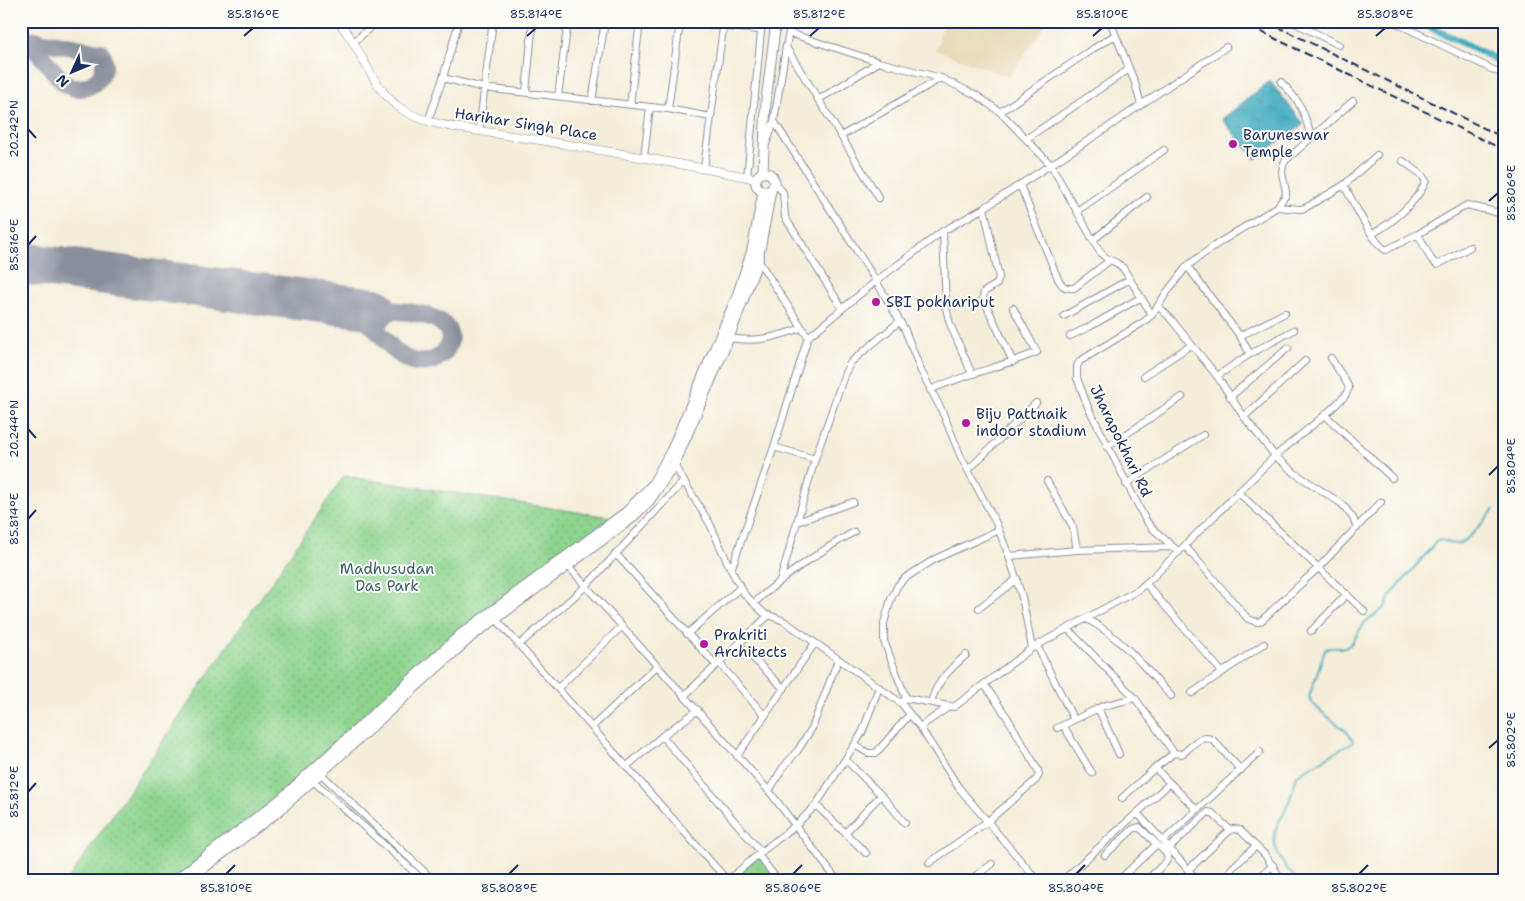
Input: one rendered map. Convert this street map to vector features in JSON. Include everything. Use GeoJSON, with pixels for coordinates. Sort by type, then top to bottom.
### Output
{"type":"FeatureCollection","features":[{"type":"Feature","properties":{"kind":"main road"},"geometry":{"type":"LineString","coordinates":[[763,172],[766,101],[776,21]]}},
{"type":"Feature","properties":{"kind":"main road"},"geometry":{"type":"LineString","coordinates":[[318,771],[450,655],[632,519],[656,492],[674,465],[729,338],[758,260],[770,189],[772,175],[763,172],[751,178],[756,186],[770,189]]}},
{"type":"Feature","properties":{"kind":"main road"},"geometry":{"type":"LineString","coordinates":[[188,880],[273,815],[461,634],[626,512],[654,484],[672,449],[738,296],[770,189]]}},
{"type":"Feature","properties":{"kind":"main road"},"geometry":{"type":"LineString","coordinates":[[175,880],[218,845],[311,778]]}},
{"type":"Feature","properties":{"kind":"street","name":"Harihar Singh Place"},"geometry":{"type":"LineString","coordinates":[[338,21],[354,42],[382,90],[396,104],[414,116],[428,121],[479,131],[644,157],[751,178]]}},
{"type":"Feature","properties":{"kind":"street"},"geometry":{"type":"LineString","coordinates":[[354,42],[377,21]]}},
{"type":"Feature","properties":{"kind":"street"},"geometry":{"type":"LineString","coordinates":[[428,121],[460,21]]}},
{"type":"Feature","properties":{"kind":"street"},"geometry":{"type":"LineString","coordinates":[[479,131],[493,21]]}},
{"type":"Feature","properties":{"kind":"street"},"geometry":{"type":"LineString","coordinates":[[526,92],[533,21]]}},
{"type":"Feature","properties":{"kind":"street"},"geometry":{"type":"LineString","coordinates":[[558,96],[568,21]]}},
{"type":"Feature","properties":{"kind":"street"},"geometry":{"type":"LineString","coordinates":[[592,101],[604,21]]}},
{"type":"Feature","properties":{"kind":"street"},"geometry":{"type":"LineString","coordinates":[[630,105],[640,21]]}},
{"type":"Feature","properties":{"kind":"street"},"geometry":{"type":"LineString","coordinates":[[669,21],[722,28],[760,30]]}},
{"type":"Feature","properties":{"kind":"street"},"geometry":{"type":"LineString","coordinates":[[751,178],[762,21]]}},
{"type":"Feature","properties":{"kind":"street"},"geometry":{"type":"LineString","coordinates":[[764,150],[774,121],[791,21]]}},
{"type":"Feature","properties":{"kind":"street"},"geometry":{"type":"LineString","coordinates":[[1110,21],[1141,105]]}},
{"type":"Feature","properties":{"kind":"street"},"geometry":{"type":"LineString","coordinates":[[1291,21],[1339,45]]}},
{"type":"Feature","properties":{"kind":"street"},"geometry":{"type":"LineString","coordinates":[[1392,21],[1504,75]]}},
{"type":"Feature","properties":{"kind":"street"},"geometry":{"type":"LineString","coordinates":[[668,109],[680,23]]}},
{"type":"Feature","properties":{"kind":"street"},"geometry":{"type":"LineString","coordinates":[[704,168],[722,28]]}},
{"type":"Feature","properties":{"kind":"street"},"geometry":{"type":"LineString","coordinates":[[789,33],[879,62],[941,78],[976,95],[1000,112],[1051,165],[1104,257],[1109,261],[1119,264],[1152,315]]}},
{"type":"Feature","properties":{"kind":"street"},"geometry":{"type":"LineString","coordinates":[[1000,112],[1115,35]]}},
{"type":"Feature","properties":{"kind":"street"},"geometry":{"type":"LineString","coordinates":[[786,46],[879,198]]}},
{"type":"Feature","properties":{"kind":"street"},"geometry":{"type":"LineString","coordinates":[[731,570],[774,447],[808,337],[876,281],[943,231],[984,208],[1051,165],[1226,47]]}},
{"type":"Feature","properties":{"kind":"street"},"geometry":{"type":"LineString","coordinates":[[818,100],[879,62]]}},
{"type":"Feature","properties":{"kind":"street"},"geometry":{"type":"LineString","coordinates":[[1026,140],[1129,69]]}},
{"type":"Feature","properties":{"kind":"street"},"geometry":{"type":"LineString","coordinates":[[443,78],[484,88],[668,109],[711,117]]}},
{"type":"Feature","properties":{"kind":"street"},"geometry":{"type":"LineString","coordinates":[[841,136],[941,78]]}},
{"type":"Feature","properties":{"kind":"street"},"geometry":{"type":"LineString","coordinates":[[1281,82],[1303,109],[1311,138]]}},
{"type":"Feature","properties":{"kind":"street"},"geometry":{"type":"LineString","coordinates":[[1276,206],[1286,195],[1282,167],[1285,161],[1353,101]]}},
{"type":"Feature","properties":{"kind":"street"},"geometry":{"type":"LineString","coordinates":[[644,157],[650,107]]}},
{"type":"Feature","properties":{"kind":"street"},"geometry":{"type":"LineString","coordinates":[[774,121],[900,321],[930,390],[999,530],[1017,580],[1035,647],[1074,720]]}},
{"type":"Feature","properties":{"kind":"street"},"geometry":{"type":"LineString","coordinates":[[1077,211],[1164,150]]}},
{"type":"Feature","properties":{"kind":"street"},"geometry":{"type":"LineString","coordinates":[[1276,206],[1292,209],[1305,208],[1344,185],[1377,155]]}},
{"type":"Feature","properties":{"kind":"street"},"geometry":{"type":"LineString","coordinates":[[1372,234],[1392,223],[1423,189],[1426,181],[1425,177],[1403,162]]}},
{"type":"Feature","properties":{"kind":"street"},"geometry":{"type":"LineString","coordinates":[[1020,185],[1062,286],[1069,289],[1074,288],[1109,261]]}},
{"type":"Feature","properties":{"kind":"street"},"geometry":{"type":"LineString","coordinates":[[1344,185],[1372,234],[1381,247],[1386,250],[1418,234],[1466,205],[1499,213]]}},
{"type":"Feature","properties":{"kind":"street"},"geometry":{"type":"LineString","coordinates":[[770,189],[782,192],[785,217],[842,308]]}},
{"type":"Feature","properties":{"kind":"street"},"geometry":{"type":"LineString","coordinates":[[1093,240],[1147,197]]}},
{"type":"Feature","properties":{"kind":"street","name":"Jharapokhari Rd"},"geometry":{"type":"LineString","coordinates":[[1179,552],[1152,528],[1145,519],[1088,407],[1077,378],[1077,366],[1080,361],[1152,315],[1187,266],[1276,206]]}},
{"type":"Feature","properties":{"kind":"street"},"geometry":{"type":"LineString","coordinates":[[984,208],[999,277],[997,284],[984,292],[982,298],[1013,362]]}},
{"type":"Feature","properties":{"kind":"street"},"geometry":{"type":"LineString","coordinates":[[943,231],[946,308],[950,324],[972,374]]}},
{"type":"Feature","properties":{"kind":"street"},"geometry":{"type":"LineString","coordinates":[[1418,234],[1431,258],[1438,266],[1470,247]]}},
{"type":"Feature","properties":{"kind":"street"},"geometry":{"type":"LineString","coordinates":[[758,260],[808,337]]}},
{"type":"Feature","properties":{"kind":"street"},"geometry":{"type":"LineString","coordinates":[[1187,266],[1240,336],[1250,354]]}},
{"type":"Feature","properties":{"kind":"street"},"geometry":{"type":"LineString","coordinates":[[1064,316],[1130,279]]}},
{"type":"Feature","properties":{"kind":"street"},"geometry":{"type":"LineString","coordinates":[[1070,336],[1140,298]]}},
{"type":"Feature","properties":{"kind":"street"},"geometry":{"type":"LineString","coordinates":[[1158,306],[1217,376],[1244,417],[1275,456],[1296,474],[1342,504],[1353,518],[1357,528]]}},
{"type":"Feature","properties":{"kind":"street"},"geometry":{"type":"LineString","coordinates":[[930,390],[1037,352],[1014,308]]}},
{"type":"Feature","properties":{"kind":"street"},"geometry":{"type":"LineString","coordinates":[[1240,336],[1285,314]]}},
{"type":"Feature","properties":{"kind":"street"},"geometry":{"type":"LineString","coordinates":[[781,578],[815,459],[845,373],[851,362],[900,321]]}},
{"type":"Feature","properties":{"kind":"street"},"geometry":{"type":"LineString","coordinates":[[729,338],[746,341],[764,339],[802,328]]}},
{"type":"Feature","properties":{"kind":"street"},"geometry":{"type":"LineString","coordinates":[[1217,376],[1250,354],[1294,330]]}},
{"type":"Feature","properties":{"kind":"street"},"geometry":{"type":"LineString","coordinates":[[1144,376],[1191,344]]}},
{"type":"Feature","properties":{"kind":"street"},"geometry":{"type":"LineString","coordinates":[[1230,397],[1288,348]]}},
{"type":"Feature","properties":{"kind":"street"},"geometry":{"type":"LineString","coordinates":[[674,465],[710,524],[741,587],[766,616],[769,615],[784,621],[879,687],[904,700],[957,706],[1035,647],[1129,596],[1146,584],[1275,456],[1345,396],[1348,388],[1346,382],[1331,358]]}},
{"type":"Feature","properties":{"kind":"street"},"geometry":{"type":"LineString","coordinates":[[1244,417],[1305,361]]}},
{"type":"Feature","properties":{"kind":"street"},"geometry":{"type":"LineString","coordinates":[[1107,447],[1182,397]]}},
{"type":"Feature","properties":{"kind":"street"},"geometry":{"type":"LineString","coordinates":[[968,470],[1036,403]]}},
{"type":"Feature","properties":{"kind":"street"},"geometry":{"type":"LineString","coordinates":[[1325,415],[1392,478]]}},
{"type":"Feature","properties":{"kind":"street"},"geometry":{"type":"LineString","coordinates":[[1126,484],[1202,435]]}},
{"type":"Feature","properties":{"kind":"street"},"geometry":{"type":"LineString","coordinates":[[774,447],[815,459]]}},
{"type":"Feature","properties":{"kind":"street"},"geometry":{"type":"LineString","coordinates":[[1047,481],[1073,527],[1077,550]]}},
{"type":"Feature","properties":{"kind":"street"},"geometry":{"type":"LineString","coordinates":[[519,645],[586,586],[683,482]]}},
{"type":"Feature","properties":{"kind":"street"},"geometry":{"type":"LineString","coordinates":[[1238,492],[1364,611]]}},
{"type":"Feature","properties":{"kind":"street"},"geometry":{"type":"LineString","coordinates":[[797,522],[853,502]]}},
{"type":"Feature","properties":{"kind":"street"},"geometry":{"type":"LineString","coordinates":[[1184,546],[1248,619],[1253,622],[1261,621],[1318,568],[1381,502]]}},
{"type":"Feature","properties":{"kind":"street"},"geometry":{"type":"LineString","coordinates":[[999,530],[935,559],[905,578],[898,585],[891,599],[884,623],[884,641],[910,714],[959,788],[1037,880]]}},
{"type":"Feature","properties":{"kind":"street"},"geometry":{"type":"LineString","coordinates":[[754,603],[781,578],[825,548],[854,532]]}},
{"type":"Feature","properties":{"kind":"street"},"geometry":{"type":"LineString","coordinates":[[1009,556],[1077,550],[1173,547]]}},
{"type":"Feature","properties":{"kind":"street"},"geometry":{"type":"LineString","coordinates":[[616,554],[687,634],[718,664],[765,716]]}},
{"type":"Feature","properties":{"kind":"street"},"geometry":{"type":"LineString","coordinates":[[568,566],[769,791],[837,880]]}},
{"type":"Feature","properties":{"kind":"street"},"geometry":{"type":"LineString","coordinates":[[979,608],[1017,580]]}},
{"type":"Feature","properties":{"kind":"street"},"geometry":{"type":"LineString","coordinates":[[1146,584],[1222,672]]}},
{"type":"Feature","properties":{"kind":"street"},"geometry":{"type":"LineString","coordinates":[[687,634],[741,587]]}},
{"type":"Feature","properties":{"kind":"street"},"geometry":{"type":"LineString","coordinates":[[1311,631],[1347,594]]}},
{"type":"Feature","properties":{"kind":"street"},"geometry":{"type":"LineString","coordinates":[[684,696],[769,615]]}},
{"type":"Feature","properties":{"kind":"street"},"geometry":{"type":"LineString","coordinates":[[496,619],[728,880],[759,853],[795,826],[816,805],[862,733],[879,687]]}},
{"type":"Feature","properties":{"kind":"street"},"geometry":{"type":"LineString","coordinates":[[1087,619],[1119,639],[1171,696]]}},
{"type":"Feature","properties":{"kind":"street"},"geometry":{"type":"LineString","coordinates":[[558,688],[621,627]]}},
{"type":"Feature","properties":{"kind":"street"},"geometry":{"type":"LineString","coordinates":[[1068,629],[1136,698],[1174,753]]}},
{"type":"Feature","properties":{"kind":"street"},"geometry":{"type":"LineString","coordinates":[[737,756],[815,643]]}},
{"type":"Feature","properties":{"kind":"street"},"geometry":{"type":"LineString","coordinates":[[739,644],[784,689]]}},
{"type":"Feature","properties":{"kind":"street"},"geometry":{"type":"LineString","coordinates":[[1192,693],[1264,644]]}},
{"type":"Feature","properties":{"kind":"street"},"geometry":{"type":"LineString","coordinates":[[930,702],[939,681],[947,671],[966,655]]}},
{"type":"Feature","properties":{"kind":"street"},"geometry":{"type":"LineString","coordinates":[[769,791],[782,769],[798,750],[812,728],[838,660]]}},
{"type":"Feature","properties":{"kind":"street"},"geometry":{"type":"LineString","coordinates":[[592,727],[657,666]]}},
{"type":"Feature","properties":{"kind":"street"},"geometry":{"type":"LineString","coordinates":[[929,863],[988,821],[1036,780],[1039,775],[1038,770],[1007,718],[984,684]]}},
{"type":"Feature","properties":{"kind":"street"},"geometry":{"type":"LineString","coordinates":[[1092,772],[1060,726],[1098,708],[1136,698]]}},
{"type":"Feature","properties":{"kind":"street"},"geometry":{"type":"LineString","coordinates":[[920,728],[950,706]]}},
{"type":"Feature","properties":{"kind":"street"},"geometry":{"type":"LineString","coordinates":[[1098,708],[1119,754]]}},
{"type":"Feature","properties":{"kind":"street"},"geometry":{"type":"LineString","coordinates":[[627,766],[662,736],[698,710]]}},
{"type":"Feature","properties":{"kind":"street"},"geometry":{"type":"LineString","coordinates":[[855,744],[868,753],[876,753],[910,714]]}},
{"type":"Feature","properties":{"kind":"street"},"geometry":{"type":"LineString","coordinates":[[662,736],[759,853],[778,880]]}},
{"type":"Feature","properties":{"kind":"street"},"geometry":{"type":"LineString","coordinates":[[1122,798],[1174,753],[1182,754],[1203,737],[1213,740],[1241,770]]}},
{"type":"Feature","properties":{"kind":"street"},"geometry":{"type":"LineString","coordinates":[[1119,880],[1260,752]]}},
{"type":"Feature","properties":{"kind":"street"},"geometry":{"type":"LineString","coordinates":[[846,760],[905,823]]}},
{"type":"Feature","properties":{"kind":"street"},"geometry":{"type":"LineString","coordinates":[[1155,768],[1197,810]]}},
{"type":"Feature","properties":{"kind":"street"},"geometry":{"type":"LineString","coordinates":[[318,771],[432,880]]}},
{"type":"Feature","properties":{"kind":"street"},"geometry":{"type":"LineString","coordinates":[[311,778],[424,880]]}},
{"type":"Feature","properties":{"kind":"street"},"geometry":{"type":"LineString","coordinates":[[1064,879],[1170,784]]}},
{"type":"Feature","properties":{"kind":"street"},"geometry":{"type":"LineString","coordinates":[[845,833],[880,795]]}},
{"type":"Feature","properties":{"kind":"street"},"geometry":{"type":"LineString","coordinates":[[816,805],[866,854]]}},
{"type":"Feature","properties":{"kind":"street"},"geometry":{"type":"LineString","coordinates":[[1167,851],[1208,812],[1212,813],[1230,830]]}},
{"type":"Feature","properties":{"kind":"street"},"geometry":{"type":"LineString","coordinates":[[1137,813],[1167,851],[1197,880]]}},
{"type":"Feature","properties":{"kind":"street"},"geometry":{"type":"LineString","coordinates":[[1105,855],[1136,828],[1142,829],[1160,843]]}},
{"type":"Feature","properties":{"kind":"street"},"geometry":{"type":"LineString","coordinates":[[1188,870],[1234,828],[1240,830],[1256,846],[1273,865],[1282,880]]}},
{"type":"Feature","properties":{"kind":"street"},"geometry":{"type":"LineString","coordinates":[[1225,880],[1232,868],[1256,846]]}},
{"type":"Feature","properties":{"kind":"street"},"geometry":{"type":"LineString","coordinates":[[1147,880],[1168,860],[1167,851]]}},
{"type":"Feature","properties":{"kind":"street"},"geometry":{"type":"LineString","coordinates":[[970,880],[992,864]]}},
{"type":"Feature","properties":{"kind":"street"},"geometry":{"type":"LineString","coordinates":[[1256,880],[1273,865]]}},
{"type":"Feature","properties":{"kind":"shaded area"},"geometry":{"type":"Polygon","coordinates":[[[944,21],[1048,21],[1009,77],[936,50],[944,21]]]}},
{"type":"Feature","properties":{"kind":"green space","name":"Madhusudan Das Park"},"geometry":{"type":"Polygon","coordinates":[[[344,476],[610,517],[412,679],[315,769],[174,880],[68,880],[344,476]]]}},
{"type":"Feature","properties":{"kind":"green space"},"geometry":{"type":"Polygon","coordinates":[[[758,856],[777,880],[729,880],[758,856]]]}},
{"type":"Feature","properties":{"kind":"water"},"geometry":{"type":"Polygon","coordinates":[[[1270,81],[1304,124],[1255,159],[1222,119],[1270,81]]]}},
{"type":"Feature","properties":{"kind":"waterway"},"geometry":{"type":"LineString","coordinates":[[1418,21],[1504,63]]}},
{"type":"Feature","properties":{"kind":"waterway"},"geometry":{"type":"LineString","coordinates":[[1298,880],[1283,863],[1275,841],[1277,826],[1288,805],[1297,775],[1353,742],[1346,731],[1319,710],[1309,697],[1325,650],[1329,648],[1345,648],[1351,644],[1365,622],[1385,607],[1391,595],[1436,542],[1441,540],[1454,544],[1461,543],[1476,530],[1494,509]]}},
{"type":"Feature","properties":{"kind":"taxiway"},"geometry":{"type":"LineString","coordinates":[[21,38],[27,39],[101,52],[104,58],[103,71],[96,82],[84,87],[71,87],[62,81],[27,39]]}},
{"type":"Feature","properties":{"kind":"taxiway"},"geometry":{"type":"LineString","coordinates":[[321,302],[358,313],[373,326],[393,349],[409,360],[428,362],[436,359],[447,348],[450,341],[449,334],[446,327],[439,321],[416,313],[375,309]]}},
{"type":"Feature","properties":{"kind":"runway"},"geometry":{"type":"LineString","coordinates":[[21,263],[375,309]]}},
{"type":"Feature","properties":{"kind":"railway"},"geometry":{"type":"LineString","coordinates":[[1239,21],[1504,150]]}},
{"type":"Feature","properties":{"kind":"railway"},"geometry":{"type":"LineString","coordinates":[[1266,21],[1504,138]]}},
{"type":"Feature","properties":{"kind":"place","name":"Baruneswar Temple"},"geometry":{"type":"Point","coordinates":[1233,144]}},
{"type":"Feature","properties":{"kind":"place","name":"SBI pokhariput"},"geometry":{"type":"Point","coordinates":[876,302]}},
{"type":"Feature","properties":{"kind":"place","name":"Biju Pattnaik indoor stadium"},"geometry":{"type":"Point","coordinates":[966,423]}},
{"type":"Feature","properties":{"kind":"place","name":"Prakriti Architects"},"geometry":{"type":"Point","coordinates":[704,644]}}]}
